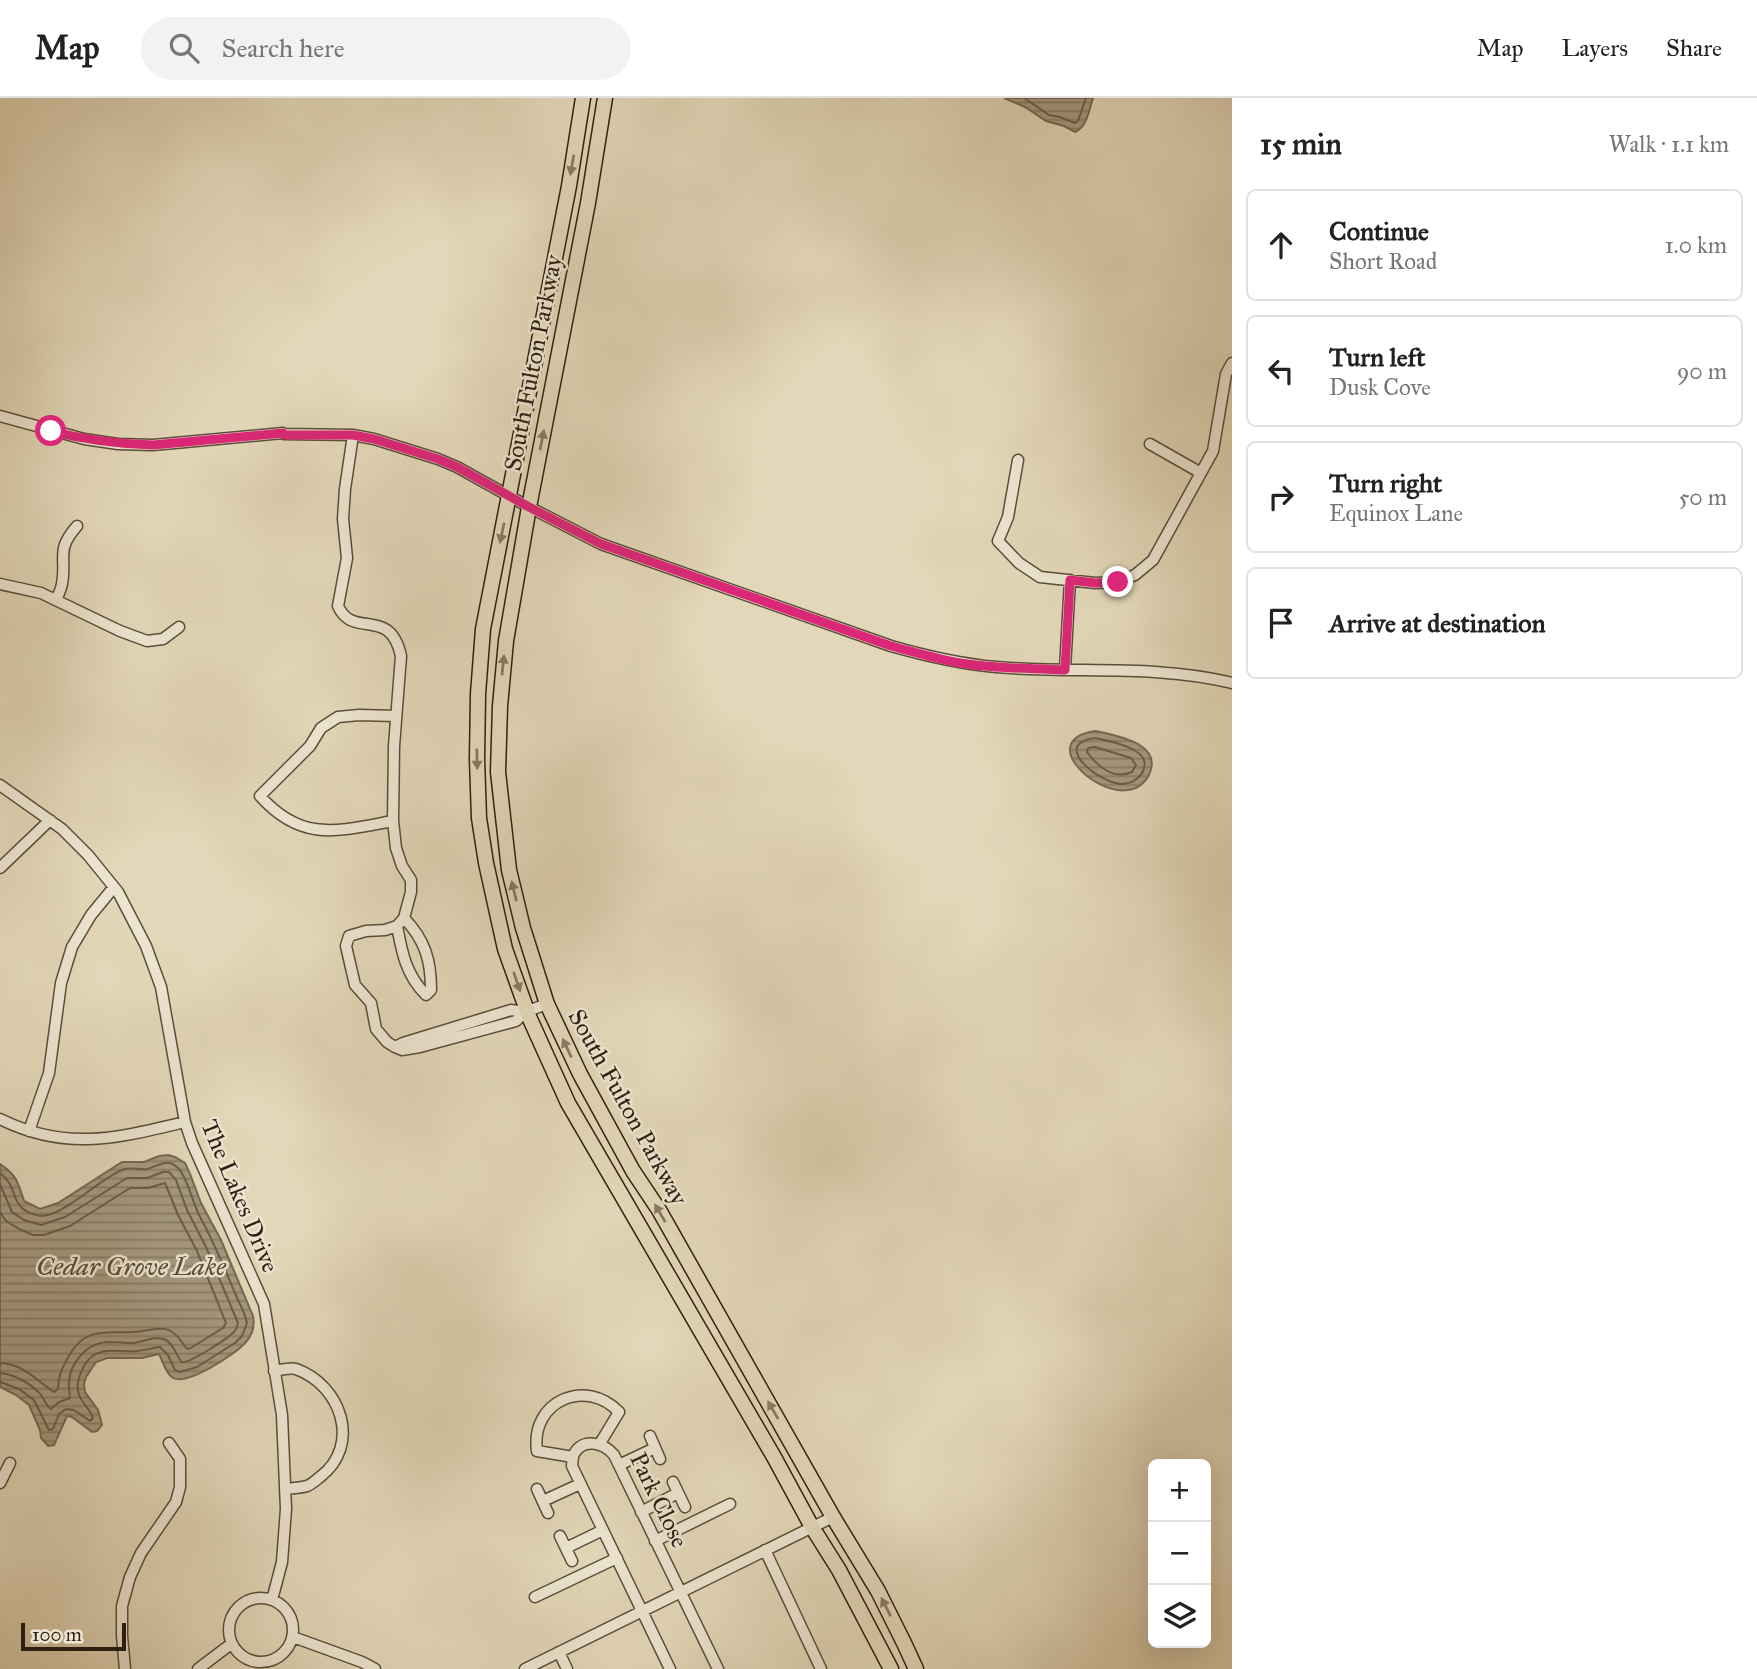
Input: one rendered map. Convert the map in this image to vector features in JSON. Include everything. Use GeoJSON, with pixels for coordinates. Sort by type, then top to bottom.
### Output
{"type":"FeatureCollection","features":[{"type":"Feature","properties":{"kind":"highway","name":"South Fulton Parkway"},"geometry":{"type":"LineString","coordinates":[[583,98],[569,186],[483,629],[477,759],[479,818],[486,863],[505,949],[526,1012],[568,1103],[839,1570],[891,1669]]}},
{"type":"Feature","properties":{"kind":"highway","name":"South Fulton Parkway"},"geometry":{"type":"LineString","coordinates":[[605,98],[515,583],[502,675],[498,772],[509,870],[523,928],[547,1004],[580,1074],[632,1171],[659,1210],[877,1591],[916,1669]]}},
{"type":"Feature","properties":{"kind":"street"},"geometry":{"type":"LineString","coordinates":[[1018,460],[1008,517],[998,541],[1019,563],[1040,577],[1095,583],[1118,582],[1135,575],[1153,560],[1213,451],[1226,374],[1232,363]]}},
{"type":"Feature","properties":{"kind":"street"},"geometry":{"type":"LineString","coordinates":[[0,416],[84,439],[118,444],[153,445],[283,433],[353,435],[374,439],[457,467],[601,544],[891,646],[961,663],[998,667],[1181,674],[1232,683]]}},
{"type":"Feature","properties":{"kind":"street"},"geometry":{"type":"LineString","coordinates":[[353,435],[343,519],[348,558],[338,606],[345,617],[355,623],[388,630],[398,645],[401,656],[394,746],[393,821],[399,857],[411,880],[411,892],[400,922],[403,957],[415,984],[426,995],[431,990],[431,969],[424,944],[414,929],[400,922]]}},
{"type":"Feature","properties":{"kind":"street"},"geometry":{"type":"LineString","coordinates":[[1150,444],[1201,473]]}},
{"type":"Feature","properties":{"kind":"street"},"geometry":{"type":"LineString","coordinates":[[56,600],[62,584],[63,551],[67,538],[77,526]]}},
{"type":"Feature","properties":{"kind":"street"},"geometry":{"type":"LineString","coordinates":[[1065,670],[1070,580]]}},
{"type":"Feature","properties":{"kind":"street"},"geometry":{"type":"LineString","coordinates":[[0,583],[41,593],[147,641],[163,639],[179,627]]}},
{"type":"Feature","properties":{"kind":"street"},"geometry":{"type":"LineString","coordinates":[[393,821],[335,830],[309,828],[287,820],[260,796],[310,746],[321,728],[329,723],[338,718],[359,715],[396,716]]}},
{"type":"Feature","properties":{"kind":"street","name":"The Lakes Drive"},"geometry":{"type":"LineString","coordinates":[[0,785],[62,829],[88,855],[118,892],[146,946],[161,987],[185,1122],[264,1304],[282,1415],[286,1509],[282,1562],[272,1600]]}},
{"type":"Feature","properties":{"kind":"street"},"geometry":{"type":"LineString","coordinates":[[0,868],[50,820]]}},
{"type":"Feature","properties":{"kind":"street"},"geometry":{"type":"LineString","coordinates":[[29,1131],[49,1073],[61,983],[72,947],[91,915],[114,887]]}},
{"type":"Feature","properties":{"kind":"street"},"geometry":{"type":"LineString","coordinates":[[400,922],[385,930],[366,931],[349,936],[346,946],[355,985],[371,1003],[376,1029],[387,1042],[402,1050],[466,1029]]}},
{"type":"Feature","properties":{"kind":"street"},"geometry":{"type":"LineString","coordinates":[[419,1043],[421,1031],[427,1029],[441,1032],[516,1021],[526,1012],[547,1004]]}},
{"type":"Feature","properties":{"kind":"street"},"geometry":{"type":"LineString","coordinates":[[0,1119],[29,1131],[66,1140],[100,1139],[185,1122]]}},
{"type":"Feature","properties":{"kind":"street"},"geometry":{"type":"LineString","coordinates":[[274,1371],[294,1368],[322,1383],[338,1405],[344,1428],[340,1452],[328,1471],[308,1486],[285,1489]]}},
{"type":"Feature","properties":{"kind":"street"},"geometry":{"type":"LineString","coordinates":[[599,1445],[619,1412],[610,1402],[583,1394],[565,1398],[549,1407],[536,1439],[537,1451],[573,1457],[572,1466],[580,1484],[670,1669]]}},
{"type":"Feature","properties":{"kind":"street"},"geometry":{"type":"LineString","coordinates":[[650,1436],[660,1459]]}},
{"type":"Feature","properties":{"kind":"street"},"geometry":{"type":"LineString","coordinates":[[125,1669],[122,1606],[130,1577],[141,1553],[176,1502],[180,1487],[180,1460],[169,1443]]}},
{"type":"Feature","properties":{"kind":"street","name":"Park Close"},"geometry":{"type":"LineString","coordinates":[[573,1457],[582,1446],[593,1443],[607,1447],[614,1455],[718,1669]]}},
{"type":"Feature","properties":{"kind":"street"},"geometry":{"type":"LineString","coordinates":[[619,1465],[655,1448]]}},
{"type":"Feature","properties":{"kind":"street"},"geometry":{"type":"LineString","coordinates":[[0,1483],[10,1463]]}},
{"type":"Feature","properties":{"kind":"street"},"geometry":{"type":"LineString","coordinates":[[673,1482],[685,1507]]}},
{"type":"Feature","properties":{"kind":"street"},"geometry":{"type":"LineString","coordinates":[[543,1501],[580,1484]]}},
{"type":"Feature","properties":{"kind":"street"},"geometry":{"type":"LineString","coordinates":[[537,1489],[548,1513]]}},
{"type":"Feature","properties":{"kind":"street"},"geometry":{"type":"LineString","coordinates":[[641,1512],[678,1493]]}},
{"type":"Feature","properties":{"kind":"street"},"geometry":{"type":"LineString","coordinates":[[655,1541],[730,1504]]}},
{"type":"Feature","properties":{"kind":"street"},"geometry":{"type":"LineString","coordinates":[[525,1669],[833,1517]]}},
{"type":"Feature","properties":{"kind":"street"},"geometry":{"type":"LineString","coordinates":[[566,1548],[603,1530]]}},
{"type":"Feature","properties":{"kind":"street"},"geometry":{"type":"LineString","coordinates":[[560,1536],[572,1561]]}},
{"type":"Feature","properties":{"kind":"street"},"geometry":{"type":"LineString","coordinates":[[765,1550],[821,1669]]}},
{"type":"Feature","properties":{"kind":"street"},"geometry":{"type":"LineString","coordinates":[[535,1597],[617,1558]]}},
{"type":"Feature","properties":{"kind":"street"},"geometry":{"type":"LineString","coordinates":[[261,1598],[272,1600],[289,1614],[294,1628],[293,1637],[284,1654],[276,1660],[255,1662],[237,1653],[231,1644],[230,1622],[241,1605],[261,1598]]}},
{"type":"Feature","properties":{"kind":"street"},"geometry":{"type":"LineString","coordinates":[[293,1637],[375,1669]]}},
{"type":"Feature","properties":{"kind":"street"},"geometry":{"type":"LineString","coordinates":[[198,1669],[231,1644]]}},
{"type":"Feature","properties":{"kind":"street"},"geometry":{"type":"LineString","coordinates":[[559,1652],[568,1669]]}},
{"type":"Feature","properties":{"kind":"water"},"geometry":{"type":"Polygon","coordinates":[[[1004,98],[1093,98],[1085,122],[1075,132],[1046,121],[1025,107],[1004,98]]]}},
{"type":"Feature","properties":{"kind":"water"},"geometry":{"type":"Polygon","coordinates":[[[1096,731],[1126,739],[1144,748],[1150,755],[1152,764],[1143,783],[1128,790],[1114,790],[1087,776],[1077,766],[1071,755],[1071,744],[1079,736],[1096,731]]]}},
{"type":"Feature","properties":{"kind":"water","name":"Cedar Grove Lake"},"geometry":{"type":"Polygon","coordinates":[[[168,1155],[185,1163],[201,1203],[221,1240],[253,1316],[251,1333],[241,1347],[222,1361],[200,1373],[180,1379],[173,1378],[168,1373],[159,1354],[142,1358],[107,1358],[96,1362],[84,1384],[85,1392],[98,1410],[102,1425],[92,1432],[67,1416],[54,1445],[48,1446],[41,1438],[29,1405],[0,1387],[0,1164],[13,1176],[24,1201],[40,1209],[58,1203],[122,1162],[144,1162],[168,1155]]]}},
{"type":"Feature","properties":{"kind":"route"},"geometry":{"type":"LineString","coordinates":[[51,431],[118,444],[153,445],[283,433],[353,435],[374,439],[457,467],[601,544],[891,646],[961,663],[1065,670],[1070,580],[1118,582]]}}]}
